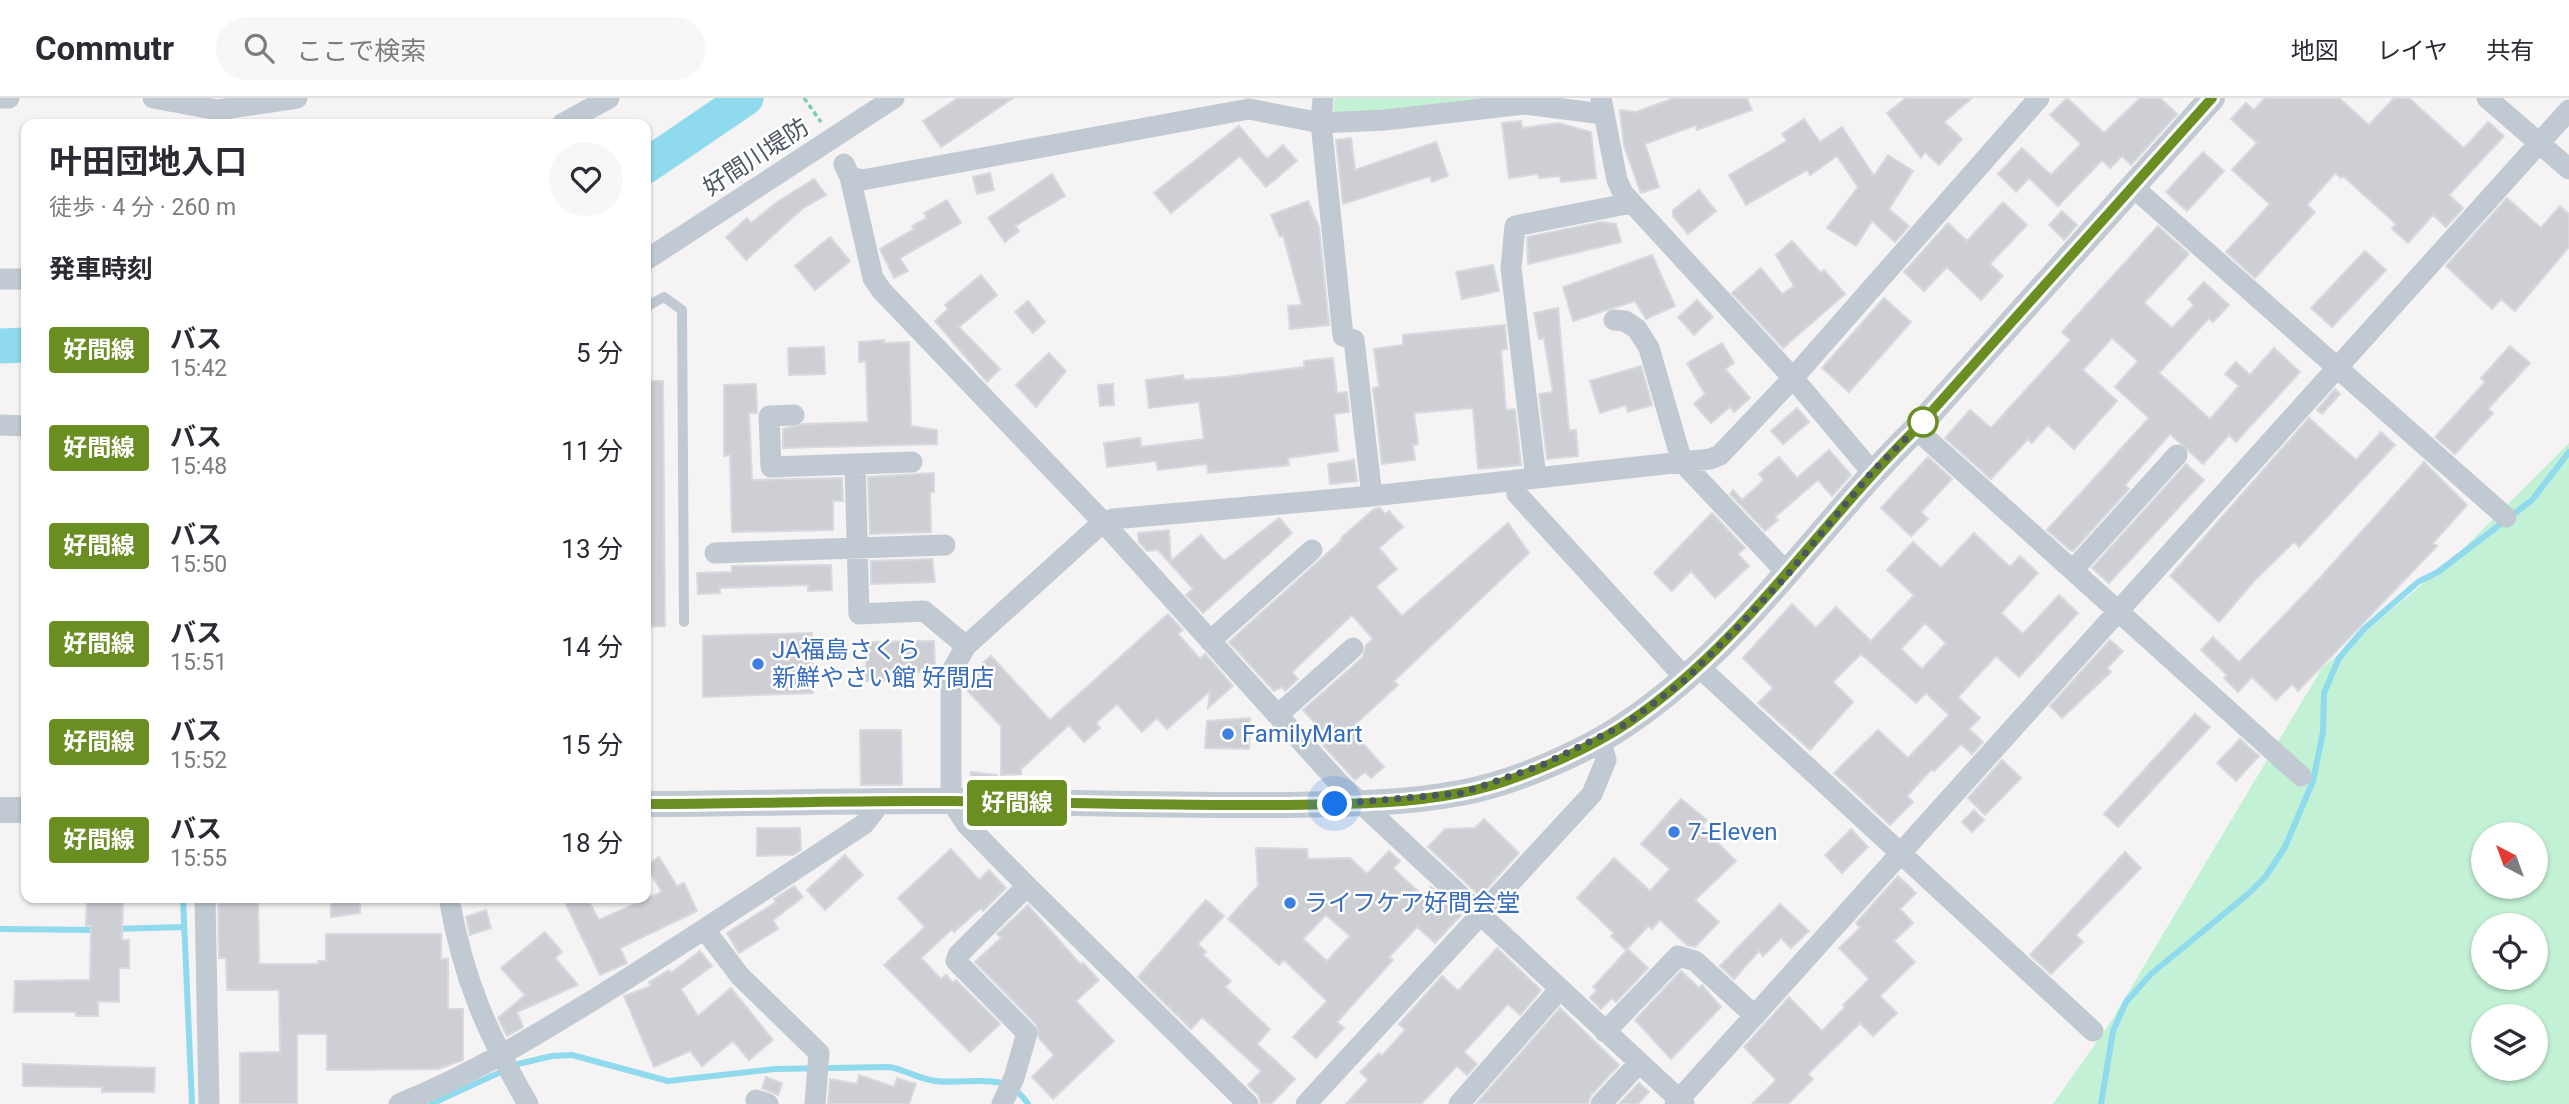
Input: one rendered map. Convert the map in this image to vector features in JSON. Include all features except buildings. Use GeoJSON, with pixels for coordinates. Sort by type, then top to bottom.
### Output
{"type":"FeatureCollection","features":[{"type":"Feature","properties":{"kind":"street"},"geometry":{"type":"LineString","coordinates":[[0,99],[9,98]]}},
{"type":"Feature","properties":{"kind":"street"},"geometry":{"type":"LineString","coordinates":[[153,98],[218,110],[297,98]]}},
{"type":"Feature","properties":{"kind":"street"},"geometry":{"type":"LineString","coordinates":[[571,119],[609,98]]}},
{"type":"Feature","properties":{"kind":"street","name":"好間川堤防"},"geometry":{"type":"LineString","coordinates":[[651,257],[894,98]]}},
{"type":"Feature","properties":{"kind":"street"},"geometry":{"type":"LineString","coordinates":[[1323,98],[1321,123],[1343,337],[1354,340],[1372,496]]}},
{"type":"Feature","properties":{"kind":"street"},"geometry":{"type":"LineString","coordinates":[[1248,1104],[967,825],[951,801],[951,672],[967,646],[1103,522],[1682,463],[1720,455],[1793,378],[2039,98]]}},
{"type":"Feature","properties":{"kind":"street"},"geometry":{"type":"LineString","coordinates":[[651,804],[951,801],[1151,807],[1361,803],[1462,793],[1542,765],[1600,739],[1636,718],[1692,673],[1788,574],[1872,472],[1916,429],[2212,98]]}},
{"type":"Feature","properties":{"kind":"street"},"geometry":{"type":"LineString","coordinates":[[2487,98],[2569,169]]}},
{"type":"Feature","properties":{"kind":"street"},"geometry":{"type":"LineString","coordinates":[[1872,472],[1793,378],[1631,203],[1617,180],[1602,106],[1524,104],[1385,120],[1321,123],[1249,109],[862,180],[847,170],[873,278],[882,291],[1103,522],[1361,803],[1478,916],[1679,1102],[1899,853],[2569,110]]}},
{"type":"Feature","properties":{"kind":"street"},"geometry":{"type":"LineString","coordinates":[[2133,187],[2336,370],[2505,517]]}},
{"type":"Feature","properties":{"kind":"street"},"geometry":{"type":"LineString","coordinates":[[1631,203],[1515,226],[1511,268],[1525,479],[1517,494],[1692,673],[1899,853],[2094,1031]]}},
{"type":"Feature","properties":{"kind":"street"},"geometry":{"type":"LineString","coordinates":[[0,279],[21,279]]}},
{"type":"Feature","properties":{"kind":"street"},"geometry":{"type":"LineString","coordinates":[[1614,320],[1625,321],[1637,328],[1649,348],[1682,463],[1788,574]]}},
{"type":"Feature","properties":{"kind":"street"},"geometry":{"type":"LineString","coordinates":[[794,415],[769,416],[771,467],[912,462]]}},
{"type":"Feature","properties":{"kind":"street"},"geometry":{"type":"LineString","coordinates":[[0,425],[21,426]]}},
{"type":"Feature","properties":{"kind":"street"},"geometry":{"type":"LineString","coordinates":[[1916,429],[2301,776]]}},
{"type":"Feature","properties":{"kind":"street"},"geometry":{"type":"LineString","coordinates":[[2074,569],[2177,455]]}},
{"type":"Feature","properties":{"kind":"street"},"geometry":{"type":"LineString","coordinates":[[855,464],[859,614],[925,611],[967,646]]}},
{"type":"Feature","properties":{"kind":"street"},"geometry":{"type":"LineString","coordinates":[[715,553],[944,545]]}},
{"type":"Feature","properties":{"kind":"street"},"geometry":{"type":"LineString","coordinates":[[1210,641],[1312,550]]}},
{"type":"Feature","properties":{"kind":"street"},"geometry":{"type":"LineString","coordinates":[[1279,714],[1353,648]]}},
{"type":"Feature","properties":{"kind":"street"},"geometry":{"type":"LineString","coordinates":[[1306,1104],[1592,794],[1606,761],[1600,739]]}},
{"type":"Feature","properties":{"kind":"street"},"geometry":{"type":"LineString","coordinates":[[399,1104],[505,1064],[864,824],[882,802]]}},
{"type":"Feature","properties":{"kind":"street"},"geometry":{"type":"LineString","coordinates":[[0,810],[21,810]]}},
{"type":"Feature","properties":{"kind":"street"},"geometry":{"type":"LineString","coordinates":[[1003,1102],[1014,1078],[1027,1033],[956,961],[958,955],[1027,886]]}},
{"type":"Feature","properties":{"kind":"street"},"geometry":{"type":"LineString","coordinates":[[205,903],[209,1104]]}},
{"type":"Feature","properties":{"kind":"street"},"geometry":{"type":"LineString","coordinates":[[450,903],[459,953],[467,978],[505,1064],[528,1104]]}},
{"type":"Feature","properties":{"kind":"street"},"geometry":{"type":"LineString","coordinates":[[705,930],[740,976],[815,1048],[820,1065],[815,1104]]}},
{"type":"Feature","properties":{"kind":"street"},"geometry":{"type":"LineString","coordinates":[[1605,1032],[1672,959],[1678,956],[1695,961],[1755,1016]]}},
{"type":"Feature","properties":{"kind":"street"},"geometry":{"type":"LineString","coordinates":[[1459,1104],[1559,990]]}},
{"type":"Feature","properties":{"kind":"street"},"geometry":{"type":"LineString","coordinates":[[1601,1104],[1639,1063]]}},
{"type":"Feature","properties":{"kind":"lane"},"geometry":{"type":"LineString","coordinates":[[651,304],[664,297],[681,310],[684,622]]}},
{"type":"Feature","properties":{"kind":"path"},"geometry":{"type":"LineString","coordinates":[[803,98],[834,139]]}},
{"type":"Feature","properties":{"kind":"green space"},"geometry":{"type":"Polygon","coordinates":[[[1335,98],[1485,98],[1338,115],[1333,110],[1335,98]]]}},
{"type":"Feature","properties":{"kind":"green space"},"geometry":{"type":"Polygon","coordinates":[[[2569,443],[2569,1104],[2053,1104],[2110,1023],[2322,668],[2456,556],[2569,443]]]}},
{"type":"Feature","properties":{"kind":"waterway"},"geometry":{"type":"LineString","coordinates":[[651,163],[746,98]]}},
{"type":"Feature","properties":{"kind":"waterway"},"geometry":{"type":"LineString","coordinates":[[0,346],[21,345]]}},
{"type":"Feature","properties":{"kind":"waterway"},"geometry":{"type":"LineString","coordinates":[[2101,1104],[2113,1031],[2126,1002],[2151,974],[2248,894],[2266,876],[2285,847],[2313,781],[2323,732],[2324,693],[2339,658],[2364,629],[2418,582],[2438,572],[2532,500],[2569,452]]}},
{"type":"Feature","properties":{"kind":"waterway"},"geometry":{"type":"LineString","coordinates":[[183,903],[192,1104]]}},
{"type":"Feature","properties":{"kind":"waterway"},"geometry":{"type":"LineString","coordinates":[[114,929],[182,927]]}},
{"type":"Feature","properties":{"kind":"waterway"},"geometry":{"type":"LineString","coordinates":[[0,929],[96,930]]}},
{"type":"Feature","properties":{"kind":"waterway"},"geometry":{"type":"LineString","coordinates":[[431,1104],[518,1064],[552,1056],[572,1055],[668,1081],[775,1069],[888,1067],[930,1080],[983,1081],[1007,1085],[1018,1092],[1028,1104]]}},
{"type":"Feature","properties":{"kind":"bus line","name":"好間線"},"geometry":{"type":"LineString","coordinates":[[651,804],[951,801],[1151,807],[1361,803],[1462,793],[1507,779],[1600,739],[1626,724],[1686,679],[1741,624],[1788,574],[1872,472],[1916,429],[2212,98]]}},
{"type":"Feature","properties":{"kind":"place","name":"JA福島さくら 新鮮やさい館 好間店"},"geometry":{"type":"Point","coordinates":[758,664]}},
{"type":"Feature","properties":{"kind":"place","name":"FamilyMart"},"geometry":{"type":"Point","coordinates":[1228,734]}},
{"type":"Feature","properties":{"kind":"place","name":"7-Eleven"},"geometry":{"type":"Point","coordinates":[1674,832]}},
{"type":"Feature","properties":{"kind":"place","name":"ライフケア好間会堂"},"geometry":{"type":"Point","coordinates":[1290,903]}},
{"type":"Feature","properties":{"kind":"route"},"geometry":{"type":"LineString","coordinates":[[1335,804],[1385,802],[1462,793],[1542,765],[1626,724],[1699,667],[1788,574],[1872,472],[1923,422]]}}]}
